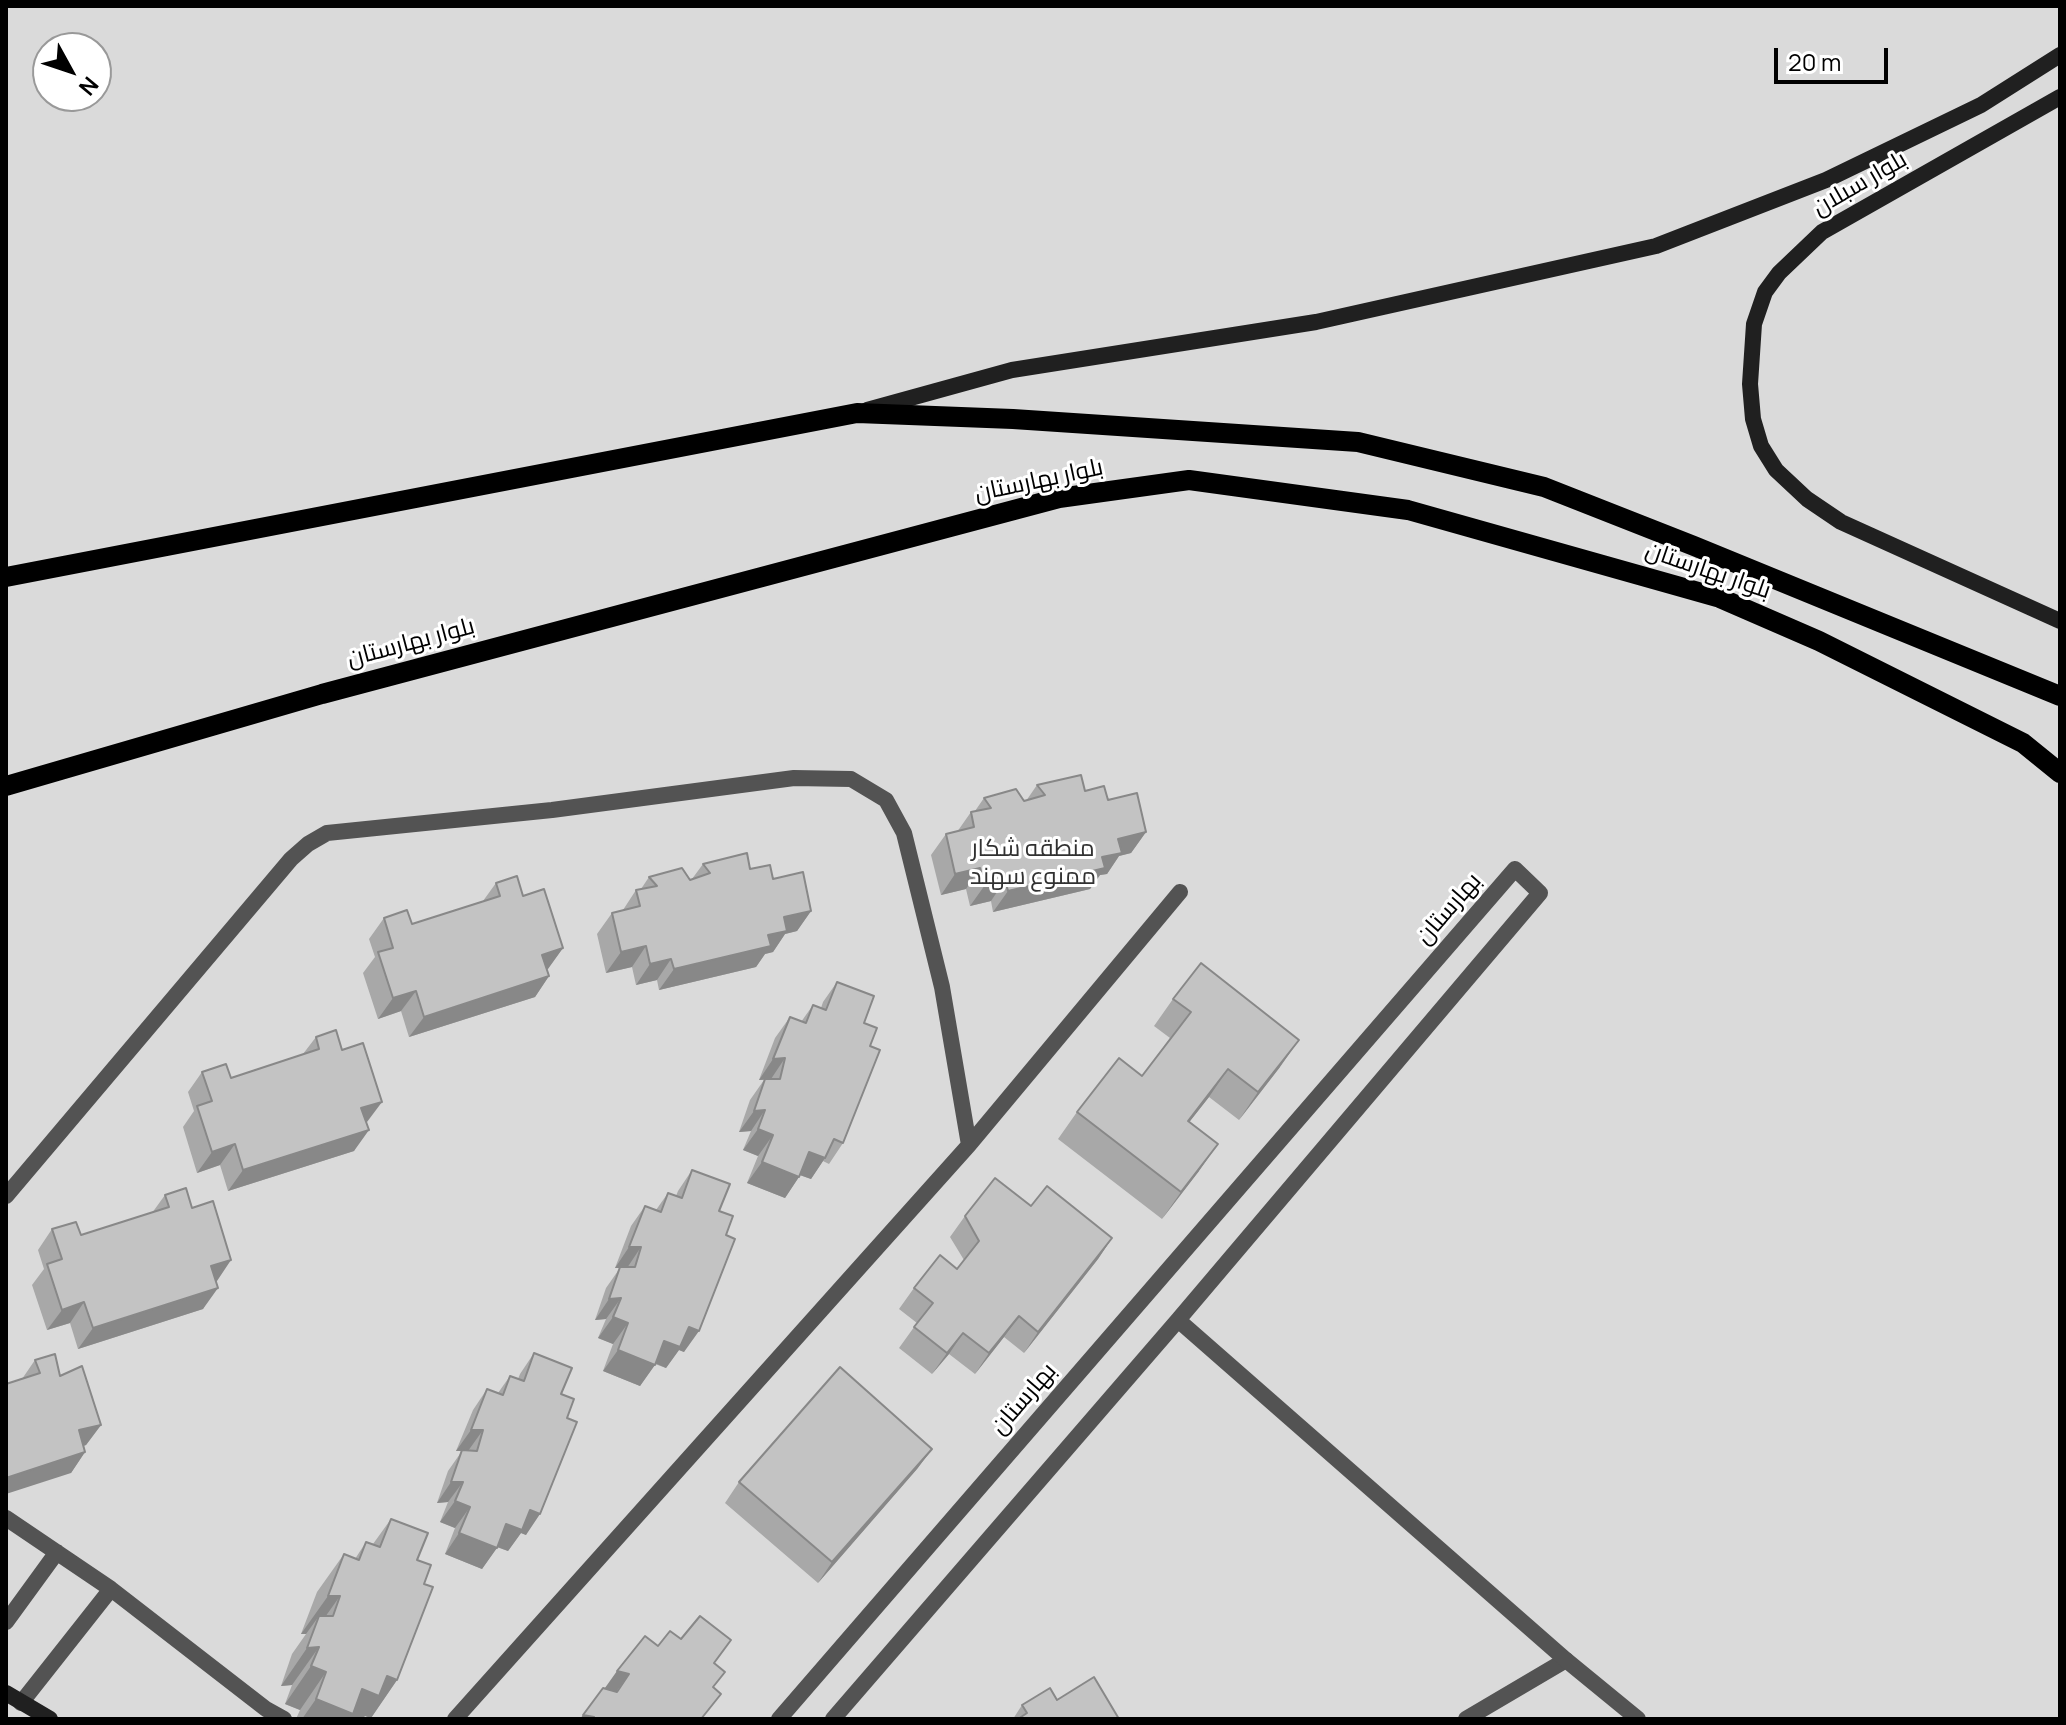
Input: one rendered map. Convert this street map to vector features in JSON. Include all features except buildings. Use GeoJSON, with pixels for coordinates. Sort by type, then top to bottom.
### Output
{"type":"FeatureCollection","features":[{"type":"Feature","properties":{"kind":"main road"},"geometry":{"type":"LineString","coordinates":[[857,413],[1012,370],[1316,322],[1656,246],[1826,180],[1981,105],[2060,55]]}},
{"type":"Feature","properties":{"kind":"main road","name":"بلوار سبلان"},"geometry":{"type":"LineString","coordinates":[[2060,97],[1822,232],[1779,273],[1765,292],[1754,324],[1750,384],[1753,419],[1761,446],[1776,470],[1807,499],[1841,522],[2060,621]]}},
{"type":"Feature","properties":{"kind":"main road","name":"بلوار بهارستان"},"geometry":{"type":"LineString","coordinates":[[6,577],[857,413],[1013,419],[1358,442],[1544,487],[2060,696]]}},
{"type":"Feature","properties":{"kind":"main road","name":"بلوار بهارستان"},"geometry":{"type":"LineString","coordinates":[[6,786],[322,694],[1059,498],[1189,480],[1408,510],[1720,598],[1819,641],[2023,743],[2060,773]]}},
{"type":"Feature","properties":{"kind":"main road"},"geometry":{"type":"LineString","coordinates":[[6,1693],[50,1719]]}},
{"type":"Feature","properties":{"kind":"street"},"geometry":{"type":"LineString","coordinates":[[6,1196],[291,859],[327,833],[552,810],[794,778],[851,779],[886,800],[904,833],[942,987],[969,1145]]}},
{"type":"Feature","properties":{"kind":"street","name":"بهارستان"},"geometry":{"type":"LineString","coordinates":[[779,1719],[1515,869],[1540,893],[1178,1320],[833,1719]]}},
{"type":"Feature","properties":{"kind":"street"},"geometry":{"type":"LineString","coordinates":[[455,1719],[969,1145],[1180,892]]}},
{"type":"Feature","properties":{"kind":"street"},"geometry":{"type":"LineString","coordinates":[[1178,1320],[1566,1660],[1638,1719]]}},
{"type":"Feature","properties":{"kind":"street"},"geometry":{"type":"LineString","coordinates":[[6,1518],[111,1589],[266,1709],[284,1719]]}},
{"type":"Feature","properties":{"kind":"street"},"geometry":{"type":"LineString","coordinates":[[6,1622],[57,1552]]}},
{"type":"Feature","properties":{"kind":"street"},"geometry":{"type":"LineString","coordinates":[[21,1703],[111,1589]]}},
{"type":"Feature","properties":{"kind":"street"},"geometry":{"type":"LineString","coordinates":[[1466,1719],[1566,1660]]}},
{"type":"Feature","properties":{"kind":"green space","name":"منطقه شکار ممنوع سهند"},"geometry":{"type":"Polygon","coordinates":[[[6,6],[2060,6],[2060,1719],[6,1719],[6,6]]]}}]}
